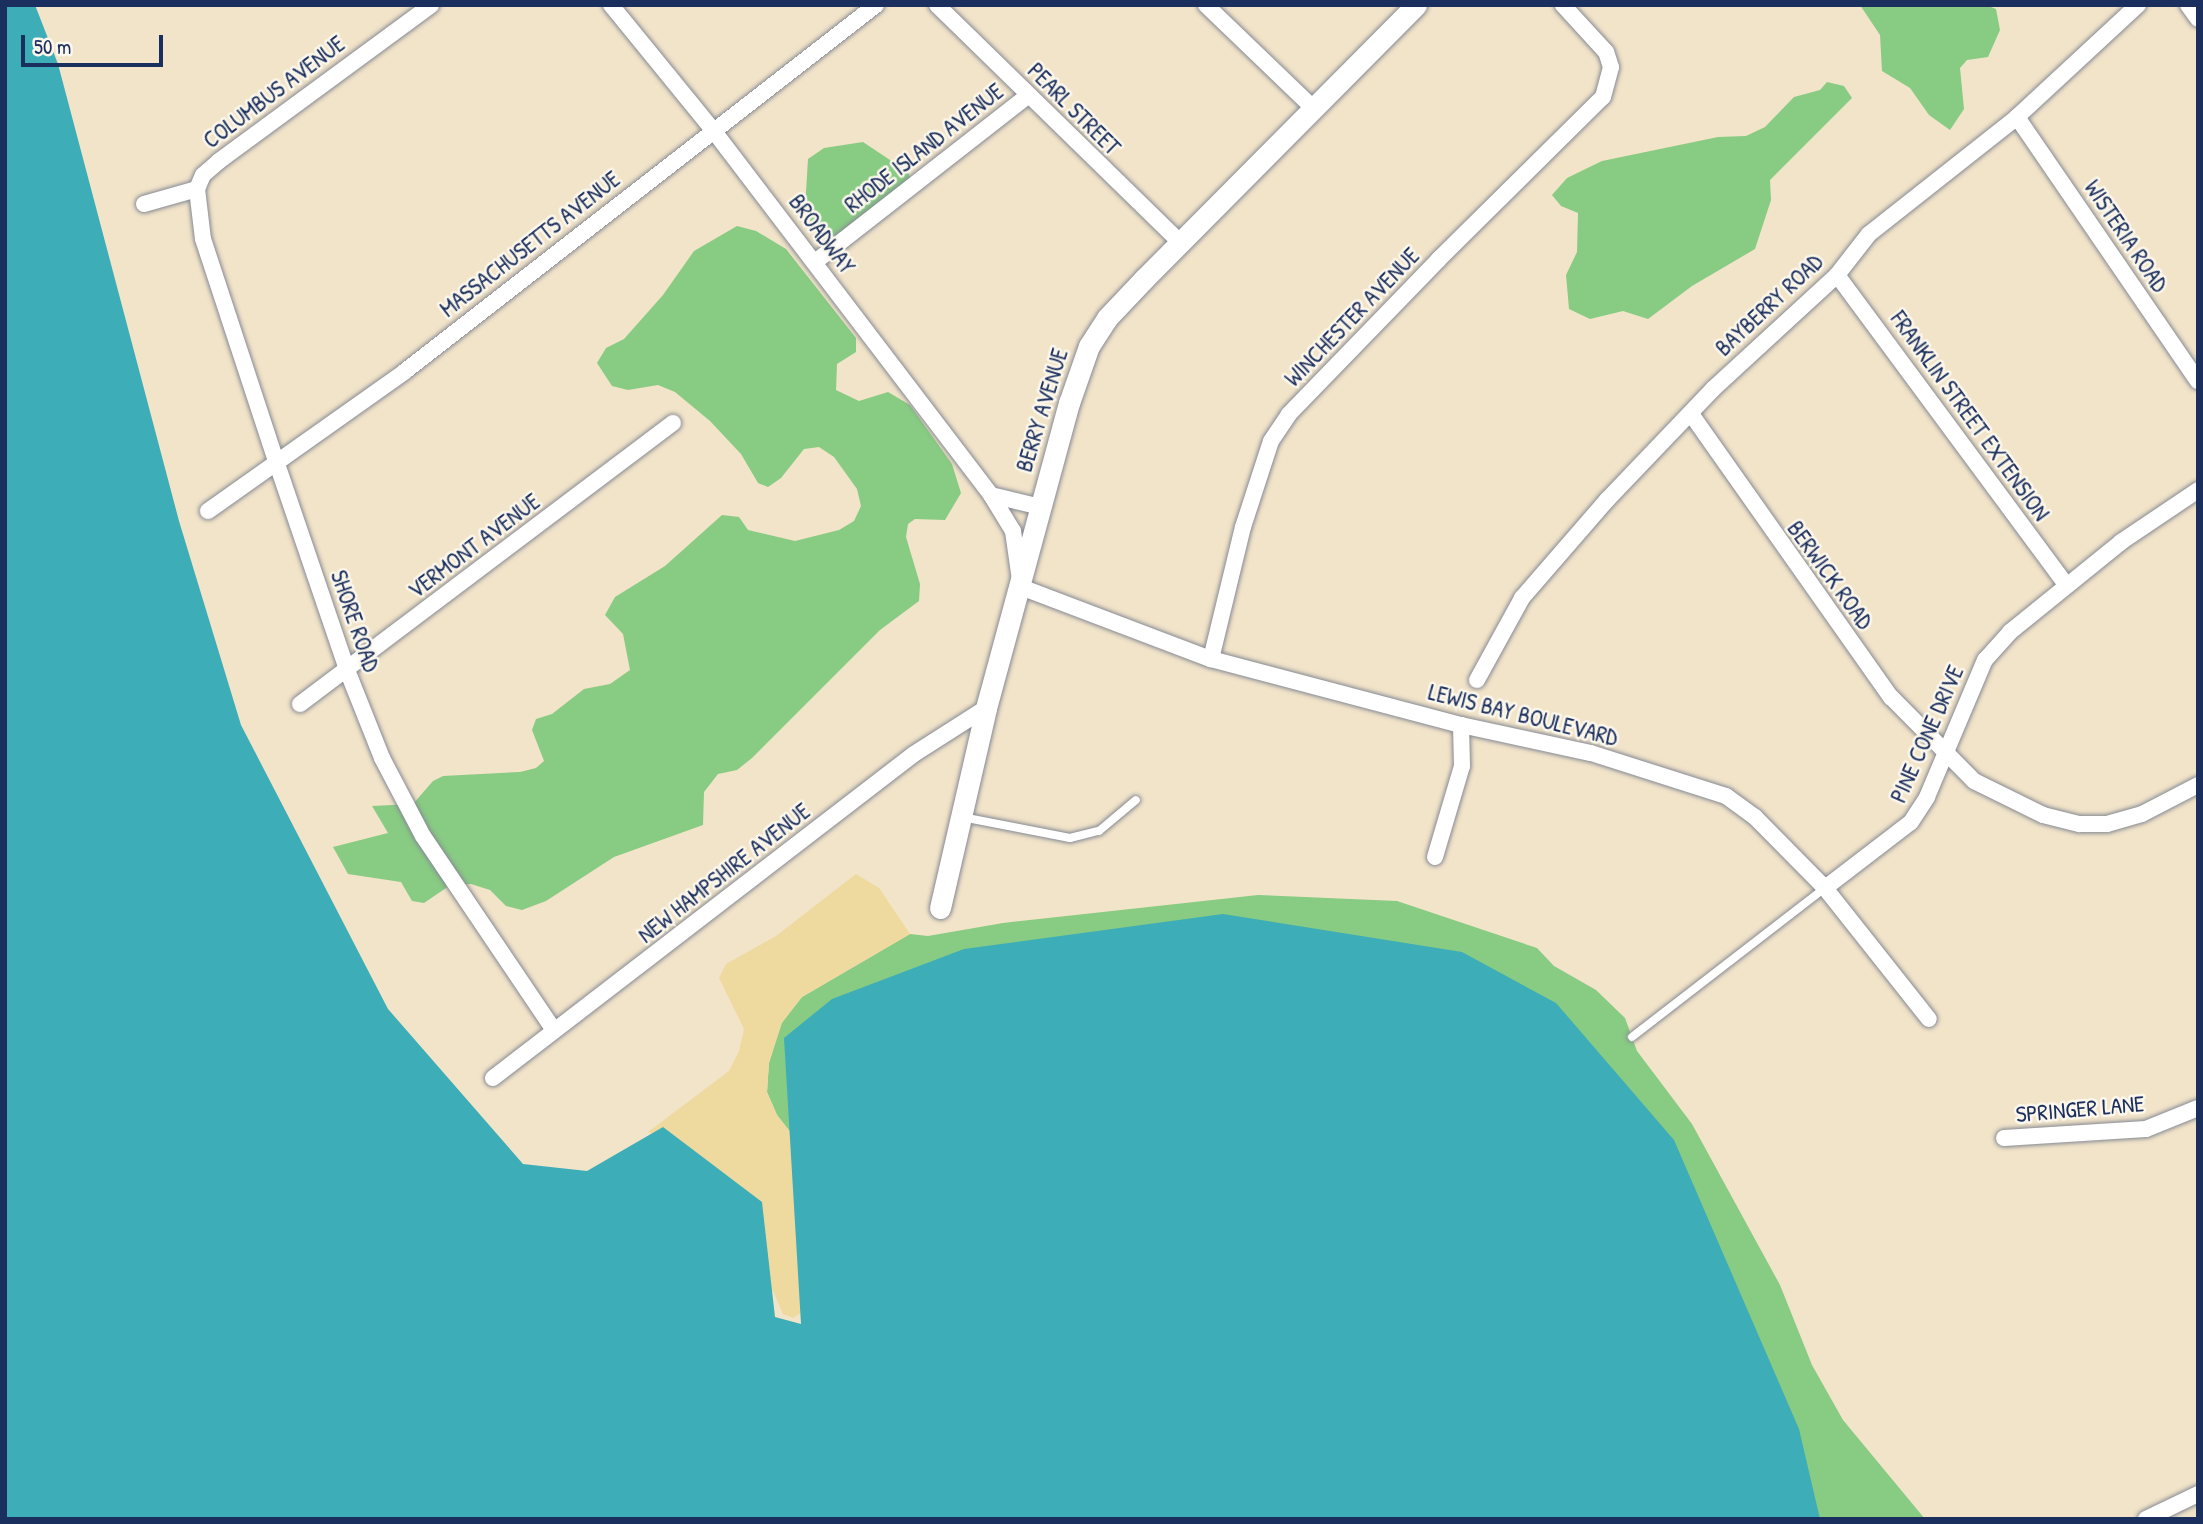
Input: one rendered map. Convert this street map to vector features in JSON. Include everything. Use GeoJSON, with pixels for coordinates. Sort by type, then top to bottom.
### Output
{"type":"FeatureCollection","features":[{"type":"Feature","properties":{"kind":"street","name":"COLUMBUS AVENUE"},"geometry":{"type":"LineString","coordinates":[[197,189],[203,175],[219,161],[431,5]]}},
{"type":"Feature","properties":{"kind":"street","name":"BROADWAY"},"geometry":{"type":"LineString","coordinates":[[611,5],[713,130],[991,495],[1013,531],[1021,587]]}},
{"type":"Feature","properties":{"kind":"street","name":"MASSACHUSETTS AVENUE"},"geometry":{"type":"LineString","coordinates":[[208,512],[404,372],[876,5]]}},
{"type":"Feature","properties":{"kind":"street","name":"PEARL STREET"},"geometry":{"type":"LineString","coordinates":[[937,5],[1181,243]]}},
{"type":"Feature","properties":{"kind":"street"},"geometry":{"type":"LineString","coordinates":[[1206,5],[1314,109]]}},
{"type":"Feature","properties":{"kind":"street","name":"BERRY AVENUE"},"geometry":{"type":"LineString","coordinates":[[940,908],[986,708],[1041,507],[1089,346],[1107,318],[1416,5]]}},
{"type":"Feature","properties":{"kind":"street","name":"WINCHESTER AVENUE"},"geometry":{"type":"LineString","coordinates":[[1211,659],[1243,527],[1271,441],[1289,414],[1438,260],[1603,97],[1611,67],[1608,58],[1595,36],[1563,5]]}},
{"type":"Feature","properties":{"kind":"street","name":"BAYBERRY ROAD"},"geometry":{"type":"LineString","coordinates":[[1477,680],[1522,598],[1607,500],[1738,364],[1837,275],[1869,234],[1891,214],[2017,117],[2138,5]]}},
{"type":"Feature","properties":{"kind":"street"},"geometry":{"type":"LineString","coordinates":[[2188,5],[2198,19]]}},
{"type":"Feature","properties":{"kind":"street","name":"RHODE ISLAND AVENUE"},"geometry":{"type":"LineString","coordinates":[[815,262],[1029,96]]}},
{"type":"Feature","properties":{"kind":"street","name":"WISTERIA ROAD"},"geometry":{"type":"LineString","coordinates":[[2017,117],[2198,381]]}},
{"type":"Feature","properties":{"kind":"street"},"geometry":{"type":"LineString","coordinates":[[144,204],[197,189]]}},
{"type":"Feature","properties":{"kind":"street","name":"SHORE ROAD"},"geometry":{"type":"LineString","coordinates":[[197,189],[203,239],[346,670],[382,758],[423,836],[554,1030]]}},
{"type":"Feature","properties":{"kind":"street","name":"FRANKLIN STREET EXTENSION"},"geometry":{"type":"LineString","coordinates":[[1837,275],[2066,584]]}},
{"type":"Feature","properties":{"kind":"street","name":"BERWICK ROAD"},"geometry":{"type":"LineString","coordinates":[[1691,414],[1891,697],[1974,781],[1998,795],[2080,824],[2108,824],[2142,814],[2198,785]]}},
{"type":"Feature","properties":{"kind":"street","name":"VERMONT AVENUE"},"geometry":{"type":"LineString","coordinates":[[300,704],[673,423]]}},
{"type":"Feature","properties":{"kind":"street","name":"PINE CONE DRIVE"},"geometry":{"type":"LineString","coordinates":[[1825,888],[1912,822],[1947,751],[1985,660],[2010,632],[2066,584],[2198,490]]}},
{"type":"Feature","properties":{"kind":"street"},"geometry":{"type":"LineString","coordinates":[[991,495],[1041,507]]}},
{"type":"Feature","properties":{"kind":"street","name":"LEWIS BAY BOULEVARD"},"geometry":{"type":"LineString","coordinates":[[1021,587],[1211,659],[1461,725],[1591,753],[1715,791],[1755,817],[1825,888],[1929,1019]]}},
{"type":"Feature","properties":{"kind":"street","name":"NEW HAMPSHIRE AVENUE"},"geometry":{"type":"LineString","coordinates":[[493,1078],[923,747],[986,708]]}},
{"type":"Feature","properties":{"kind":"street"},"geometry":{"type":"LineString","coordinates":[[1435,857],[1462,766],[1461,725]]}},
{"type":"Feature","properties":{"kind":"street","name":"SPRINGER LANE"},"geometry":{"type":"LineString","coordinates":[[2004,1138],[2146,1129],[2198,1108]]}},
{"type":"Feature","properties":{"kind":"street"},"geometry":{"type":"LineString","coordinates":[[2146,1519],[2198,1494]]}},
{"type":"Feature","properties":{"kind":"lane"},"geometry":{"type":"LineString","coordinates":[[962,817],[1070,838],[1099,831],[1136,800]]}},
{"type":"Feature","properties":{"kind":"lane"},"geometry":{"type":"LineString","coordinates":[[1632,1037],[1825,888]]}},
{"type":"Feature","properties":{"kind":"green space"},"geometry":{"type":"Polygon","coordinates":[[[1860,5],[1986,5],[1996,9],[2000,30],[1988,57],[1967,60],[1960,68],[1964,109],[1950,130],[1929,115],[1910,88],[1882,71],[1880,35],[1860,5]]]}},
{"type":"Feature","properties":{"kind":"green space"},"geometry":{"type":"Polygon","coordinates":[[[1827,82],[1844,86],[1852,98],[1770,180],[1771,200],[1755,249],[1692,286],[1648,319],[1623,311],[1590,319],[1569,309],[1566,275],[1577,252],[1578,213],[1561,206],[1552,195],[1567,178],[1602,161],[1718,137],[1746,136],[1765,127],[1794,97],[1820,90],[1827,82]]]}},
{"type":"Feature","properties":{"kind":"green space"},"geometry":{"type":"Polygon","coordinates":[[[863,142],[908,172],[911,180],[846,237],[831,240],[812,224],[805,209],[808,159],[824,148],[863,142]]]}},
{"type":"Feature","properties":{"kind":"green space"},"geometry":{"type":"Polygon","coordinates":[[[737,226],[756,231],[786,249],[856,338],[856,352],[837,364],[836,390],[859,401],[888,392],[910,405],[952,464],[961,493],[945,520],[915,519],[908,524],[906,537],[920,584],[919,601],[880,630],[752,758],[737,770],[718,774],[704,792],[703,825],[614,857],[546,901],[522,910],[506,906],[490,890],[471,884],[449,886],[424,903],[412,901],[401,882],[348,874],[333,847],[388,833],[372,806],[413,804],[433,781],[443,776],[520,772],[536,768],[544,761],[532,730],[536,719],[552,714],[584,689],[610,684],[630,670],[623,634],[605,615],[615,597],[665,566],[722,515],[739,517],[748,530],[795,541],[839,530],[854,521],[861,506],[857,489],[834,457],[819,447],[804,449],[781,478],[768,487],[758,483],[741,454],[710,421],[675,392],[658,385],[628,390],[612,386],[597,363],[606,348],[624,339],[663,295],[694,251],[737,226]]]}},
{"type":"Feature","properties":{"kind":"green space"},"geometry":{"type":"Polygon","coordinates":[[[1258,895],[1397,901],[1537,948],[1554,966],[1596,990],[1625,1018],[1637,1051],[1692,1124],[1780,1285],[1812,1365],[1843,1420],[1925,1519],[1693,1519],[795,1138],[777,1115],[767,1092],[769,1063],[781,1023],[802,997],[910,934],[928,936],[1003,923],[1258,895]]]}},
{"type":"Feature","properties":{"kind":"sand"},"geometry":{"type":"Polygon","coordinates":[[[856,874],[879,888],[910,934],[802,997],[782,1023],[769,1063],[767,1092],[777,1115],[795,1138],[802,1312],[793,1318],[783,1314],[774,1293],[670,1142],[648,1132],[729,1071],[739,1051],[744,1029],[719,978],[726,964],[776,936],[856,874]]]}},
{"type":"Feature","properties":{"kind":"water"},"geometry":{"type":"Polygon","coordinates":[[[5,5],[35,5],[58,64],[179,521],[241,725],[388,1009],[523,1164],[587,1171],[663,1127],[762,1202],[775,1317],[801,1324],[784,1038],[832,999],[964,949],[1223,914],[1462,952],[1556,1003],[1674,1140],[1799,1429],[1820,1519],[5,1519],[5,5]]]}}]}
